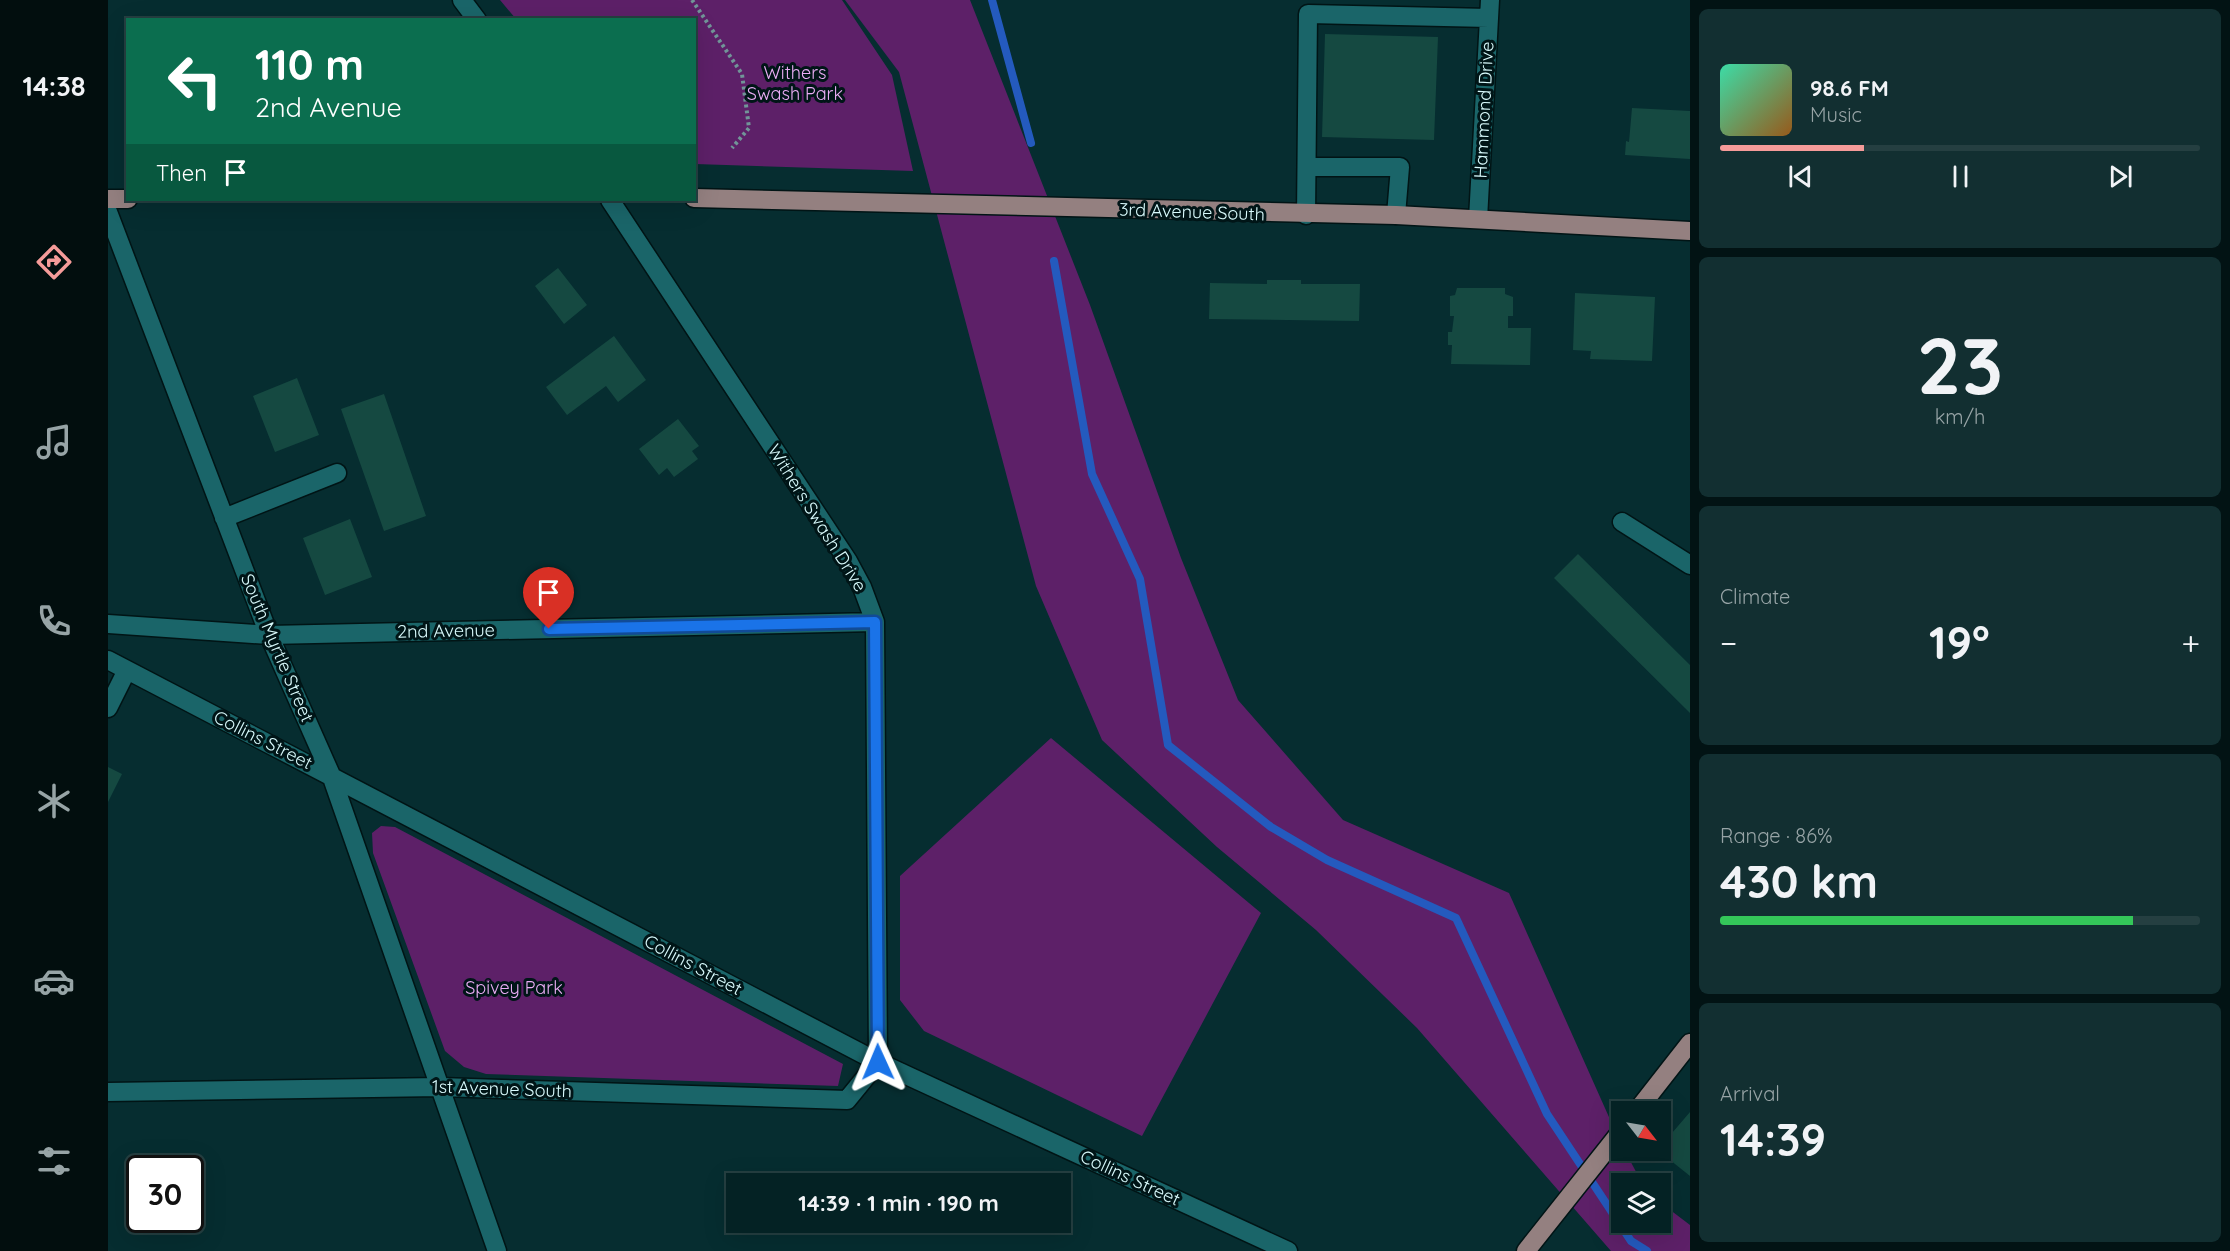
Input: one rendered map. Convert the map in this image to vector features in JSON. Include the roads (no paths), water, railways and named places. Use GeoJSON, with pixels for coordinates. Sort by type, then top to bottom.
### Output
{"type":"FeatureCollection","features":[{"type":"Feature","properties":{"kind":"main road","name":"3rd Avenue South"},"geometry":{"type":"LineString","coordinates":[[696,198],[1306,215],[1396,215],[1690,231]]}},
{"type":"Feature","properties":{"kind":"main road"},"geometry":{"type":"LineString","coordinates":[[108,199],[126,199]]}},
{"type":"Feature","properties":{"kind":"main road"},"geometry":{"type":"LineString","coordinates":[[1645,1101],[1690,1043]]}},
{"type":"Feature","properties":{"kind":"main road"},"geometry":{"type":"LineString","coordinates":[[1526,1251],[1611,1142]]}},
{"type":"Feature","properties":{"kind":"street"},"geometry":{"type":"LineString","coordinates":[[462,0],[476,18]]}},
{"type":"Feature","properties":{"kind":"street"},"geometry":{"type":"LineString","coordinates":[[1306,215],[1308,14],[1490,9]]}},
{"type":"Feature","properties":{"kind":"street","name":"Hammond Drive"},"geometry":{"type":"LineString","coordinates":[[1478,219],[1490,9]]}},
{"type":"Feature","properties":{"kind":"street"},"geometry":{"type":"LineString","coordinates":[[1307,167],[1400,167],[1396,215]]}},
{"type":"Feature","properties":{"kind":"street","name":"Withers Swash Drive"},"geometry":{"type":"LineString","coordinates":[[611,201],[848,561],[862,587],[875,622],[878,1062]]}},
{"type":"Feature","properties":{"kind":"street","name":"South Myrtle Street"},"geometry":{"type":"LineString","coordinates":[[108,212],[269,635],[331,775],[497,1251]]}},
{"type":"Feature","properties":{"kind":"street"},"geometry":{"type":"LineString","coordinates":[[224,518],[337,473]]}},
{"type":"Feature","properties":{"kind":"street"},"geometry":{"type":"LineString","coordinates":[[1622,522],[1690,565]]}},
{"type":"Feature","properties":{"kind":"street","name":"2nd Avenue"},"geometry":{"type":"LineString","coordinates":[[108,624],[269,635],[875,622]]}},
{"type":"Feature","properties":{"kind":"street","name":"Collins Street"},"geometry":{"type":"LineString","coordinates":[[108,660],[878,1062],[1288,1251]]}},
{"type":"Feature","properties":{"kind":"street"},"geometry":{"type":"LineString","coordinates":[[108,708],[127,670]]}},
{"type":"Feature","properties":{"kind":"street","name":"1st Avenue South"},"geometry":{"type":"LineString","coordinates":[[108,1092],[440,1087],[847,1100],[878,1062]]}},
{"type":"Feature","properties":{"kind":"waterway"},"geometry":{"type":"LineString","coordinates":[[992,0],[1031,143]]}},
{"type":"Feature","properties":{"kind":"waterway"},"geometry":{"type":"LineString","coordinates":[[1054,261],[1092,474],[1140,579],[1168,745],[1271,827],[1327,860],[1456,918],[1547,1114],[1631,1241],[1647,1251]]}},
{"type":"Feature","properties":{"kind":"park label","name":"Withers Swash Park"},"geometry":{"type":"Point","coordinates":[795,83]}},
{"type":"Feature","properties":{"kind":"park label","name":"Spivey Park"},"geometry":{"type":"Point","coordinates":[514,988]}}]}
